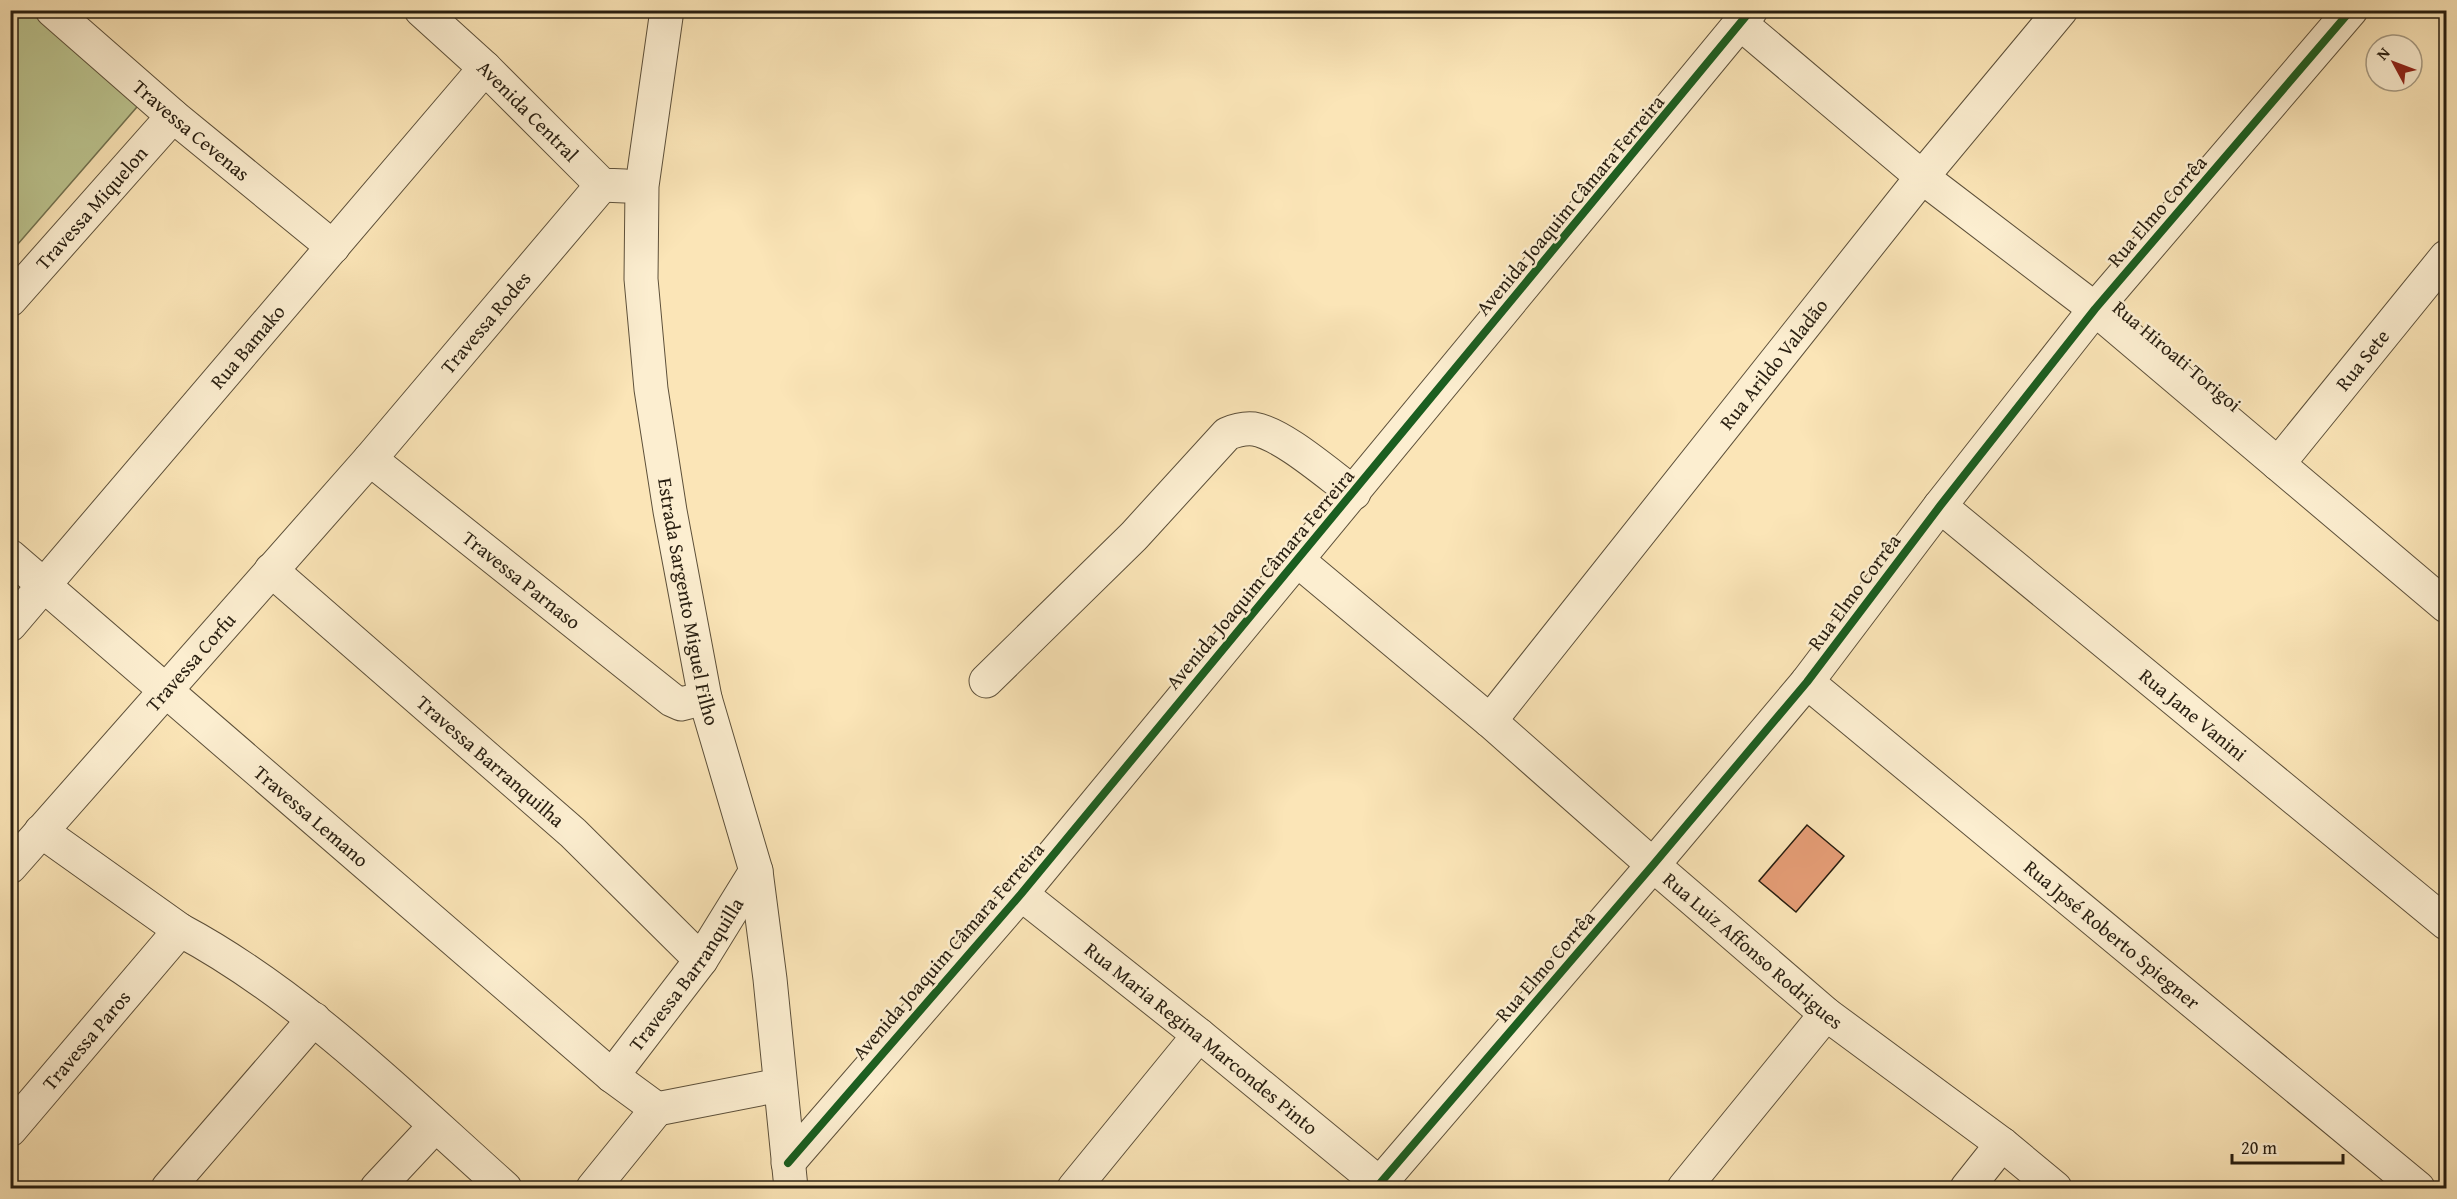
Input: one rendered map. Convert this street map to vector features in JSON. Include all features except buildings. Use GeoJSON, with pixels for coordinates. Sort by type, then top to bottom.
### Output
{"type":"FeatureCollection","features":[{"type":"Feature","properties":{"kind":"street","name":"Travessa Cevenas"},"geometry":{"type":"LineString","coordinates":[[52,10],[173,116],[333,247]]}},
{"type":"Feature","properties":{"kind":"street","name":"Avenida Central"},"geometry":{"type":"LineString","coordinates":[[421,10],[485,68],[602,185]]}},
{"type":"Feature","properties":{"kind":"street","name":"Estrada Sargento Miguel Filho"},"geometry":{"type":"LineString","coordinates":[[667,10],[642,186],[641,279],[651,388],[670,511],[705,698],[756,871],[789,1176]]}},
{"type":"Feature","properties":{"kind":"street","name":"Rua Arildo Valadão"},"geometry":{"type":"LineString","coordinates":[[1490,721],[1922,177],[2061,10]]}},
{"type":"Feature","properties":{"kind":"street","name":"Rua Elmo Corrêa"},"geometry":{"type":"LineString","coordinates":[[1378,1186],[1653,866],[1807,682],[1940,506],[2095,309],[2351,10]]}},
{"type":"Feature","properties":{"kind":"street","name":"Rua Hiroati Torigoi"},"geometry":{"type":"LineString","coordinates":[[1746,17],[1922,177],[2095,309],[2446,606]]}},
{"type":"Feature","properties":{"kind":"street","name":"Avenida Joaquim Câmara Ferreira"},"geometry":{"type":"LineString","coordinates":[[789,1176],[1296,559],[1354,493],[1746,17]]}},
{"type":"Feature","properties":{"kind":"street","name":"Rua Bamako"},"geometry":{"type":"LineString","coordinates":[[10,625],[45,587],[485,68]]}},
{"type":"Feature","properties":{"kind":"street","name":"Travessa Miquelon"},"geometry":{"type":"LineString","coordinates":[[13,292],[173,116]]}},
{"type":"Feature","properties":{"kind":"street"},"geometry":{"type":"LineString","coordinates":[[602,185],[642,186]]}},
{"type":"Feature","properties":{"kind":"street","name":"Travessa Rodes"},"geometry":{"type":"LineString","coordinates":[[370,459],[602,185]]}},
{"type":"Feature","properties":{"kind":"street","name":"Rua Sete"},"geometry":{"type":"LineString","coordinates":[[2278,464],[2446,257]]}},
{"type":"Feature","properties":{"kind":"street"},"geometry":{"type":"LineString","coordinates":[[986,681],[1134,536],[1227,434],[1242,429],[1256,429],[1282,440],[1354,493]]}},
{"type":"Feature","properties":{"kind":"street","name":"Travessa Corfu"},"geometry":{"type":"LineString","coordinates":[[10,867],[370,459]]}},
{"type":"Feature","properties":{"kind":"street","name":"Travessa Parnaso"},"geometry":{"type":"LineString","coordinates":[[370,459],[672,700],[681,704],[705,698]]}},
{"type":"Feature","properties":{"kind":"street","name":"Rua Jane Vanini"},"geometry":{"type":"LineString","coordinates":[[1940,506],[2446,923]]}},
{"type":"Feature","properties":{"kind":"street","name":"Travessa Lemano"},"geometry":{"type":"LineString","coordinates":[[10,556],[612,1076],[657,1109]]}},
{"type":"Feature","properties":{"kind":"street","name":"Rua Luiz Affonso Rodrigues"},"geometry":{"type":"LineString","coordinates":[[1296,559],[1490,721],[1653,866],[1826,1014],[2002,1144],[2055,1188]]}},
{"type":"Feature","properties":{"kind":"street","name":"Travessa Barranquilha"},"geometry":{"type":"LineString","coordinates":[[271,570],[573,833],[701,960]]}},
{"type":"Feature","properties":{"kind":"street","name":"Rua Jpsé Roberto Spiegner"},"geometry":{"type":"LineString","coordinates":[[1807,682],[2418,1188]]}},
{"type":"Feature","properties":{"kind":"street"},"geometry":{"type":"LineString","coordinates":[[41,831],[180,930],[222,953],[314,1019],[505,1188]]}},
{"type":"Feature","properties":{"kind":"street","name":"Travessa Barranquilla"},"geometry":{"type":"LineString","coordinates":[[612,1076],[701,960],[756,871]]}},
{"type":"Feature","properties":{"kind":"street","name":"Rua Maria Regina Marcondes Pinto"},"geometry":{"type":"LineString","coordinates":[[1021,894],[1199,1035],[1378,1186]]}},
{"type":"Feature","properties":{"kind":"street","name":"Travessa Paros"},"geometry":{"type":"LineString","coordinates":[[10,1130],[180,930]]}},
{"type":"Feature","properties":{"kind":"street"},"geometry":{"type":"LineString","coordinates":[[1684,1188],[1826,1014]]}},
{"type":"Feature","properties":{"kind":"street"},"geometry":{"type":"LineString","coordinates":[[168,1188],[314,1019]]}},
{"type":"Feature","properties":{"kind":"street"},"geometry":{"type":"LineString","coordinates":[[1074,1188],[1199,1035]]}},
{"type":"Feature","properties":{"kind":"street"},"geometry":{"type":"LineString","coordinates":[[593,1188],[657,1109],[780,1085]]}},
{"type":"Feature","properties":{"kind":"street"},"geometry":{"type":"LineString","coordinates":[[377,1188],[435,1126]]}},
{"type":"Feature","properties":{"kind":"street"},"geometry":{"type":"LineString","coordinates":[[1967,1188],[2002,1144]]}},
{"type":"Feature","properties":{"kind":"green space"},"geometry":{"type":"Polygon","coordinates":[[[11,11],[34,11],[143,100],[11,252],[11,11]]]}},
{"type":"Feature","properties":{"kind":"cycle path"},"geometry":{"type":"LineString","coordinates":[[788,1163],[1021,894],[1751,10]]}},
{"type":"Feature","properties":{"kind":"cycle path"},"geometry":{"type":"LineString","coordinates":[[1376,1188],[1807,682],[1940,506],[2095,309],[2351,10]]}}]}
